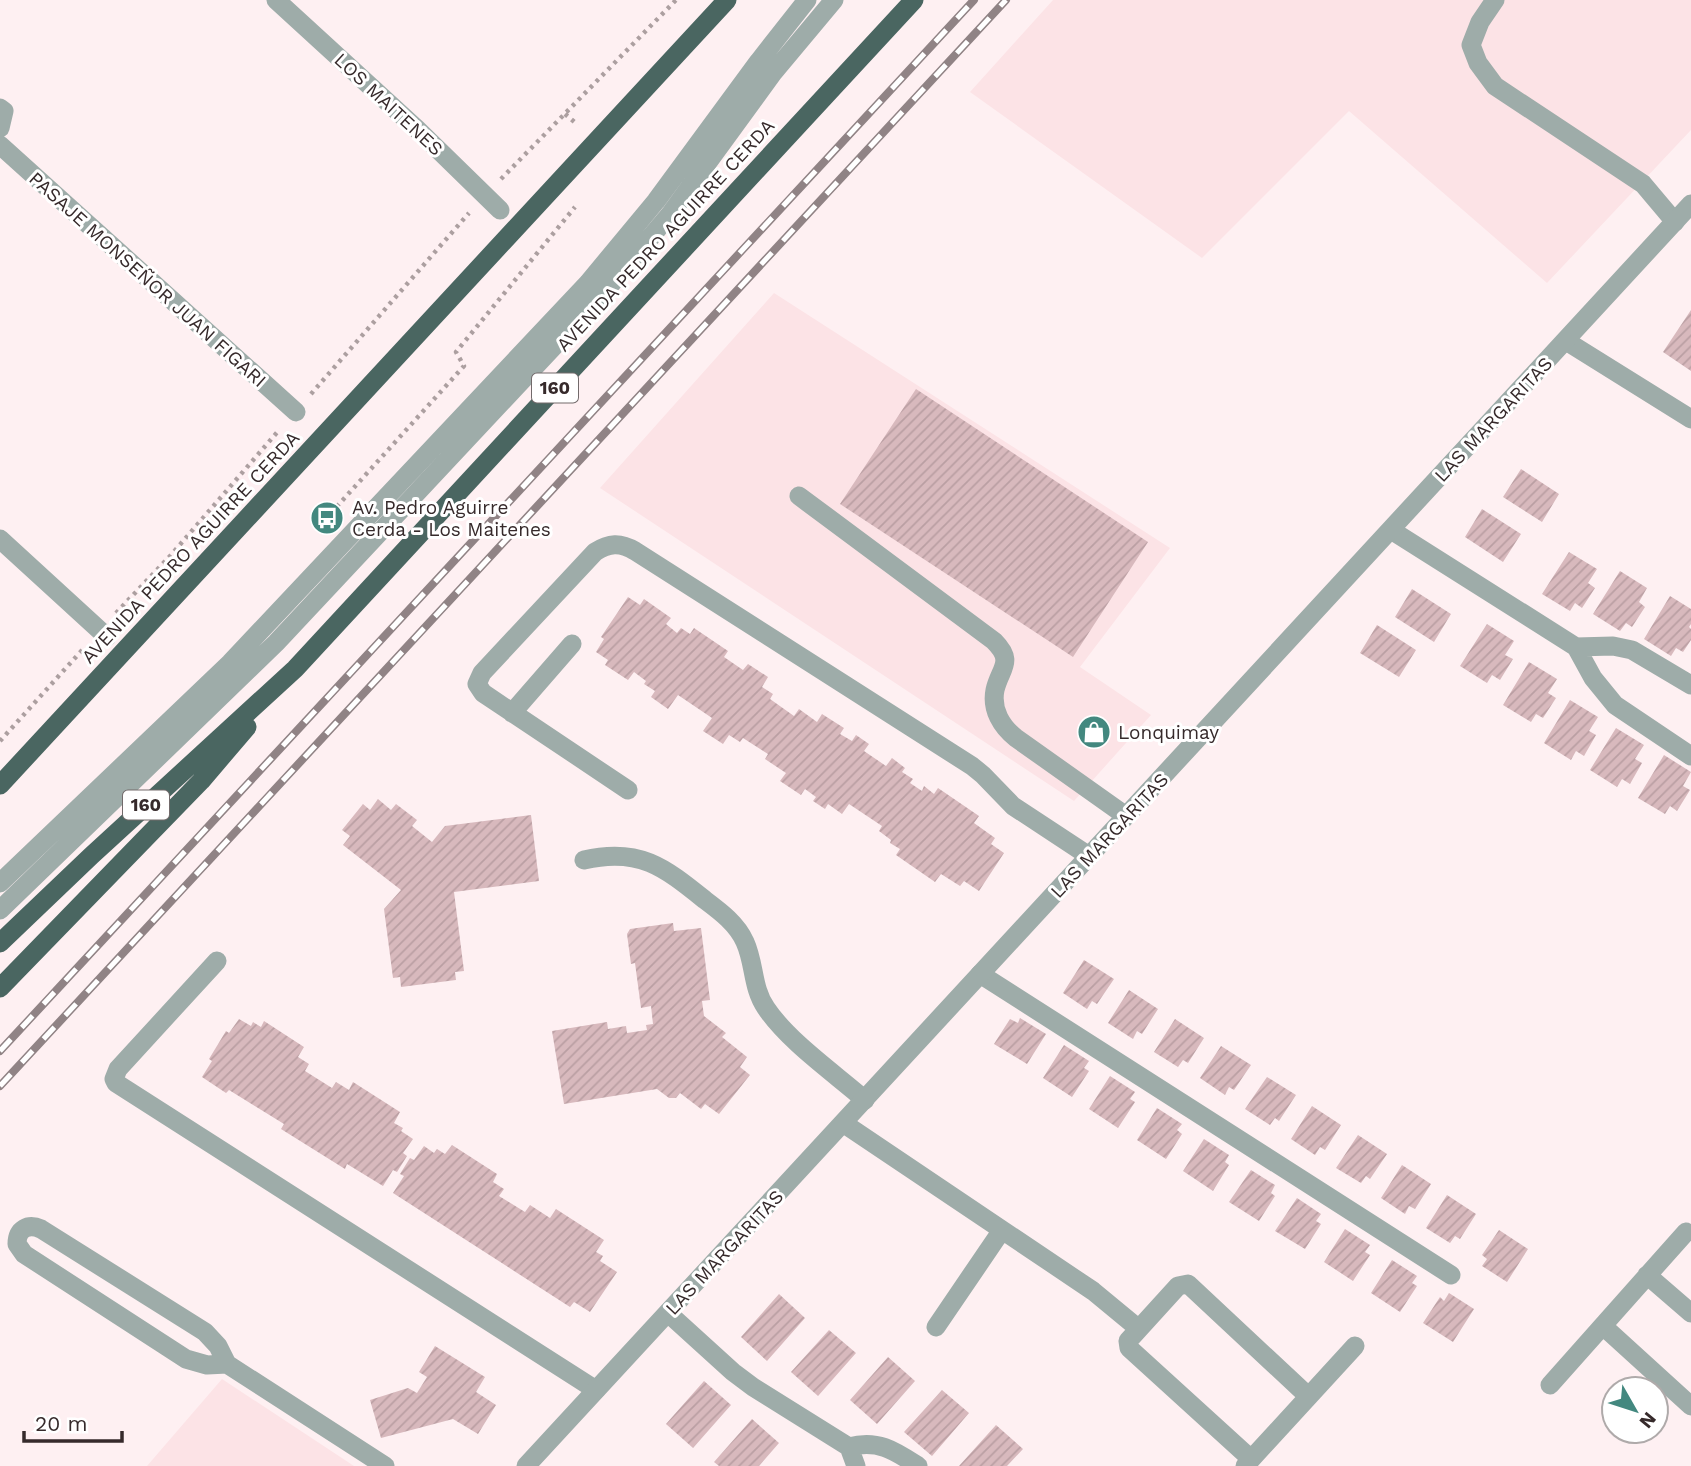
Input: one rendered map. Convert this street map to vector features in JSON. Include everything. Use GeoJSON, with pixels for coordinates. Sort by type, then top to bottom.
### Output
{"type":"FeatureCollection","features":[{"type":"Feature","properties":{"kind":"highway","name":"AVENIDA PEDRO AGUIRRE CERDA"},"geometry":{"type":"LineString","coordinates":[[0,785],[727,0]]}},
{"type":"Feature","properties":{"kind":"highway","name":"AVENIDA PEDRO AGUIRRE CERDA"},"geometry":{"type":"LineString","coordinates":[[0,943],[295,669],[914,0]]}},
{"type":"Feature","properties":{"kind":"highway"},"geometry":{"type":"LineString","coordinates":[[0,988],[201,781],[295,669]]}},
{"type":"Feature","properties":{"kind":"street","name":"LOS MAITENES"},"geometry":{"type":"LineString","coordinates":[[276,0],[418,130],[500,210]]}},
{"type":"Feature","properties":{"kind":"street"},"geometry":{"type":"LineString","coordinates":[[0,883],[230,663],[588,284],[623,243],[807,0]]}},
{"type":"Feature","properties":{"kind":"street"},"geometry":{"type":"LineString","coordinates":[[0,910],[276,643],[602,295],[671,213],[773,73],[834,0]]}},
{"type":"Feature","properties":{"kind":"street"},"geometry":{"type":"LineString","coordinates":[[1495,0],[1480,22],[1471,45],[1478,63],[1496,86],[1643,184],[1675,222]]}},
{"type":"Feature","properties":{"kind":"street"},"geometry":{"type":"LineString","coordinates":[[0,108],[4,111],[0,128]]}},
{"type":"Feature","properties":{"kind":"street","name":"PASAJE MONSEÑOR JUAN FIGARI"},"geometry":{"type":"LineString","coordinates":[[0,145],[296,412]]}},
{"type":"Feature","properties":{"kind":"street","name":"LAS MARGARITAS"},"geometry":{"type":"LineString","coordinates":[[526,1466],[1691,204]]}},
{"type":"Feature","properties":{"kind":"street"},"geometry":{"type":"LineString","coordinates":[[1566,341],[1691,419]]}},
{"type":"Feature","properties":{"kind":"street"},"geometry":{"type":"LineString","coordinates":[[799,496],[994,641],[1002,649],[1005,659],[1003,674],[995,691],[995,705],[1002,725],[1009,733],[1126,817]]}},
{"type":"Feature","properties":{"kind":"street"},"geometry":{"type":"LineString","coordinates":[[1391,530],[1576,647],[1593,678],[1615,705],[1691,755]]}},
{"type":"Feature","properties":{"kind":"street"},"geometry":{"type":"LineString","coordinates":[[0,539],[107,638]]}},
{"type":"Feature","properties":{"kind":"street"},"geometry":{"type":"LineString","coordinates":[[628,790],[512,713],[480,689],[478,678],[594,552],[614,543],[626,545],[972,766],[1013,806],[1089,856]]}},
{"type":"Feature","properties":{"kind":"street"},"geometry":{"type":"LineString","coordinates":[[512,713],[572,644]]}},
{"type":"Feature","properties":{"kind":"street"},"geometry":{"type":"LineString","coordinates":[[1576,647],[1613,646],[1632,650],[1691,685]]}},
{"type":"Feature","properties":{"kind":"street"},"geometry":{"type":"LineString","coordinates":[[584,860],[604,855],[624,855],[656,864],[668,870],[724,915],[736,926],[745,941],[757,990],[766,1009],[786,1031],[865,1100]]}},
{"type":"Feature","properties":{"kind":"street"},"geometry":{"type":"LineString","coordinates":[[217,961],[118,1069],[114,1079],[116,1083],[596,1390]]}},
{"type":"Feature","properties":{"kind":"street"},"geometry":{"type":"LineString","coordinates":[[981,974],[1451,1275]]}},
{"type":"Feature","properties":{"kind":"street"},"geometry":{"type":"LineString","coordinates":[[842,1124],[1093,1290],[1139,1329]]}},
{"type":"Feature","properties":{"kind":"street"},"geometry":{"type":"LineString","coordinates":[[227,1364],[207,1365],[186,1359],[24,1254],[17,1244],[19,1233],[27,1227],[41,1229],[205,1332],[218,1346],[227,1364],[385,1466]]}},
{"type":"Feature","properties":{"kind":"street"},"geometry":{"type":"LineString","coordinates":[[936,1327],[1002,1230]]}},
{"type":"Feature","properties":{"kind":"street"},"geometry":{"type":"LineString","coordinates":[[1550,1385],[1686,1232]]}},
{"type":"Feature","properties":{"kind":"street"},"geometry":{"type":"LineString","coordinates":[[1647,1275],[1691,1313]]}},
{"type":"Feature","properties":{"kind":"street"},"geometry":{"type":"LineString","coordinates":[[1308,1396],[1188,1284],[1178,1286],[1128,1342],[1129,1348],[1248,1463],[1354,1346]]}},
{"type":"Feature","properties":{"kind":"street"},"geometry":{"type":"LineString","coordinates":[[668,1312],[752,1387],[853,1457],[873,1444],[886,1446],[918,1466]]}},
{"type":"Feature","properties":{"kind":"street"},"geometry":{"type":"LineString","coordinates":[[1603,1326],[1691,1406]]}},
{"type":"Feature","properties":{"kind":"path"},"geometry":{"type":"LineString","coordinates":[[171,555],[485,195],[676,0]]}},
{"type":"Feature","properties":{"kind":"path"},"geometry":{"type":"LineString","coordinates":[[565,114],[596,141]]}},
{"type":"Feature","properties":{"kind":"path"},"geometry":{"type":"LineString","coordinates":[[349,538],[327,517],[464,366],[456,352],[580,201]]}},
{"type":"Feature","properties":{"kind":"shaded area"},"geometry":{"type":"Polygon","coordinates":[[[1053,0],[1691,0],[1691,130],[1547,283],[1349,111],[1202,258],[970,92],[1053,0]]]}},
{"type":"Feature","properties":{"kind":"shaded area"},"geometry":{"type":"Polygon","coordinates":[[[774,293],[1170,548],[1080,667],[1151,715],[1074,801],[600,488],[774,293]]]}},
{"type":"Feature","properties":{"kind":"shaded area"},"geometry":{"type":"Polygon","coordinates":[[[222,1379],[354,1466],[147,1466],[222,1379]]]}},
{"type":"Feature","properties":{"kind":"building"},"geometry":{"type":"Polygon","coordinates":[[[1691,310],[1691,371],[1663,352],[1691,310]]]}},
{"type":"Feature","properties":{"kind":"building"},"geometry":{"type":"Polygon","coordinates":[[[916,389],[1148,542],[1073,657],[840,504],[916,389]]]}},
{"type":"Feature","properties":{"kind":"building"},"geometry":{"type":"Polygon","coordinates":[[[1521,469],[1559,494],[1542,522],[1503,497],[1521,469]]]}},
{"type":"Feature","properties":{"kind":"building"},"geometry":{"type":"Polygon","coordinates":[[[1482,509],[1521,534],[1503,562],[1465,537],[1482,509]]]}},
{"type":"Feature","properties":{"kind":"building"},"geometry":{"type":"Polygon","coordinates":[[[1569,552],[1597,569],[1588,583],[1595,588],[1582,608],[1575,603],[1570,611],[1542,594],[1569,552]]]}},
{"type":"Feature","properties":{"kind":"building"},"geometry":{"type":"Polygon","coordinates":[[[1620,571],[1647,588],[1639,602],[1645,607],[1632,627],[1626,623],[1620,631],[1593,614],[1620,571]]]}},
{"type":"Feature","properties":{"kind":"building"},"geometry":{"type":"Polygon","coordinates":[[[1412,589],[1451,614],[1434,642],[1395,617],[1412,589]]]}},
{"type":"Feature","properties":{"kind":"building"},"geometry":{"type":"Polygon","coordinates":[[[1670,596],[1691,609],[1691,640],[1683,652],[1676,648],[1671,656],[1644,639],[1670,596]]]}},
{"type":"Feature","properties":{"kind":"building"},"geometry":{"type":"Polygon","coordinates":[[[628,597],[640,605],[644,599],[671,618],[666,624],[677,633],[681,628],[690,634],[694,628],[728,651],[724,657],[743,670],[748,664],[768,677],[762,687],[773,694],[770,699],[794,716],[799,709],[817,722],[822,714],[844,728],[840,734],[852,741],[856,735],[869,744],[864,751],[886,766],[892,758],[905,768],[902,772],[913,779],[910,783],[922,791],[924,786],[934,794],[938,788],[979,816],[974,823],[995,838],[991,844],[1004,853],[979,891],[964,881],[960,886],[941,874],[935,882],[896,855],[900,849],[879,831],[882,826],[849,804],[842,814],[828,804],[825,809],[813,801],[816,797],[805,789],[801,795],[780,781],[786,773],[765,759],[768,754],[743,738],[740,742],[729,735],[723,744],[703,731],[712,718],[678,695],[668,709],[651,697],[655,691],[644,684],[646,681],[634,672],[628,680],[605,665],[608,660],[596,652],[604,639],[601,637],[628,597]]]}},
{"type":"Feature","properties":{"kind":"building"},"geometry":{"type":"Polygon","coordinates":[[[1487,624],[1514,641],[1505,655],[1513,659],[1500,680],[1492,675],[1487,683],[1460,666],[1487,624]]]}},
{"type":"Feature","properties":{"kind":"building"},"geometry":{"type":"Polygon","coordinates":[[[1377,625],[1416,650],[1399,677],[1360,653],[1377,625]]]}},
{"type":"Feature","properties":{"kind":"building"},"geometry":{"type":"Polygon","coordinates":[[[1529,662],[1557,679],[1548,693],[1556,698],[1543,718],[1536,714],[1531,722],[1503,705],[1529,662]]]}},
{"type":"Feature","properties":{"kind":"building"},"geometry":{"type":"Polygon","coordinates":[[[1570,700],[1598,717],[1589,731],[1596,735],[1584,756],[1576,751],[1571,760],[1544,743],[1570,700]]]}},
{"type":"Feature","properties":{"kind":"building"},"geometry":{"type":"Polygon","coordinates":[[[1616,728],[1644,745],[1635,759],[1642,763],[1630,784],[1622,779],[1617,787],[1590,770],[1616,728]]]}},
{"type":"Feature","properties":{"kind":"building"},"geometry":{"type":"Polygon","coordinates":[[[1664,755],[1691,772],[1683,786],[1690,790],[1677,811],[1670,806],[1665,814],[1638,798],[1664,755]]]}},
{"type":"Feature","properties":{"kind":"building"},"geometry":{"type":"Polygon","coordinates":[[[378,799],[391,810],[396,804],[417,820],[412,826],[432,842],[445,826],[531,815],[539,881],[454,892],[464,971],[455,972],[456,980],[401,987],[400,977],[393,978],[384,909],[401,890],[343,845],[350,836],[342,830],[363,804],[370,810],[378,799]]]}},
{"type":"Feature","properties":{"kind":"building"},"geometry":{"type":"Polygon","coordinates":[[[673,923],[674,931],[701,928],[710,1000],[702,1001],[704,1016],[726,1033],[722,1037],[747,1057],[740,1067],[750,1075],[719,1114],[705,1104],[701,1109],[680,1093],[676,1098],[669,1098],[657,1089],[564,1104],[552,1031],[607,1022],[608,1029],[626,1026],[627,1033],[647,1030],[646,1025],[653,1024],[651,1006],[641,1008],[635,963],[631,964],[627,934],[630,929],[673,923]]]}},
{"type":"Feature","properties":{"kind":"building"},"geometry":{"type":"Polygon","coordinates":[[[1084,960],[1114,979],[1097,1004],[1092,1001],[1087,1009],[1063,993],[1084,960]]]}},
{"type":"Feature","properties":{"kind":"building"},"geometry":{"type":"Polygon","coordinates":[[[1129,990],[1158,1009],[1142,1034],[1137,1031],[1133,1039],[1108,1023],[1129,990]]]}},
{"type":"Feature","properties":{"kind":"building"},"geometry":{"type":"Polygon","coordinates":[[[1020,1018],[1046,1034],[1027,1064],[994,1044],[1010,1019],[1018,1023],[1020,1018]]]}},
{"type":"Feature","properties":{"kind":"building"},"geometry":{"type":"Polygon","coordinates":[[[239,1019],[251,1026],[253,1022],[261,1027],[264,1021],[304,1047],[298,1057],[309,1064],[305,1071],[332,1088],[336,1082],[349,1090],[353,1082],[400,1112],[394,1123],[413,1139],[403,1153],[407,1156],[397,1172],[393,1170],[383,1186],[347,1164],[345,1169],[281,1129],[284,1124],[229,1090],[226,1093],[202,1077],[212,1061],[209,1059],[226,1031],[229,1033],[239,1019]]]}},
{"type":"Feature","properties":{"kind":"building"},"geometry":{"type":"Polygon","coordinates":[[[1175,1019],[1204,1038],[1188,1063],[1183,1060],[1178,1067],[1154,1052],[1175,1019]]]}},
{"type":"Feature","properties":{"kind":"building"},"geometry":{"type":"Polygon","coordinates":[[[1064,1045],[1089,1061],[1084,1068],[1089,1071],[1072,1097],[1043,1078],[1064,1045]]]}},
{"type":"Feature","properties":{"kind":"building"},"geometry":{"type":"Polygon","coordinates":[[[1221,1046],[1251,1065],[1234,1090],[1229,1087],[1225,1095],[1200,1078],[1221,1046]]]}},
{"type":"Feature","properties":{"kind":"building"},"geometry":{"type":"Polygon","coordinates":[[[1110,1076],[1135,1092],[1130,1099],[1135,1102],[1118,1128],[1089,1109],[1110,1076]]]}},
{"type":"Feature","properties":{"kind":"building"},"geometry":{"type":"Polygon","coordinates":[[[1267,1077],[1296,1095],[1279,1121],[1275,1118],[1270,1125],[1245,1109],[1267,1077]]]}},
{"type":"Feature","properties":{"kind":"building"},"geometry":{"type":"Polygon","coordinates":[[[1312,1106],[1341,1125],[1325,1150],[1320,1147],[1315,1155],[1291,1139],[1312,1106]]]}},
{"type":"Feature","properties":{"kind":"building"},"geometry":{"type":"Polygon","coordinates":[[[1157,1108],[1182,1124],[1177,1130],[1182,1134],[1166,1159],[1137,1140],[1157,1108]]]}},
{"type":"Feature","properties":{"kind":"building"},"geometry":{"type":"Polygon","coordinates":[[[1358,1135],[1387,1154],[1370,1179],[1366,1176],[1361,1183],[1336,1168],[1358,1135]]]}},
{"type":"Feature","properties":{"kind":"building"},"geometry":{"type":"Polygon","coordinates":[[[1204,1139],[1229,1155],[1225,1162],[1229,1165],[1213,1191],[1183,1171],[1204,1139]]]}},
{"type":"Feature","properties":{"kind":"building"},"geometry":{"type":"Polygon","coordinates":[[[452,1145],[497,1174],[493,1182],[504,1189],[499,1196],[525,1212],[530,1205],[550,1218],[556,1209],[604,1240],[596,1252],[603,1256],[600,1261],[617,1272],[590,1312],[574,1302],[570,1307],[393,1193],[404,1176],[400,1174],[410,1158],[414,1160],[424,1146],[434,1153],[437,1149],[445,1154],[452,1145]]]}},
{"type":"Feature","properties":{"kind":"building"},"geometry":{"type":"Polygon","coordinates":[[[1402,1165],[1431,1184],[1415,1209],[1409,1206],[1405,1214],[1381,1198],[1402,1165]]]}},
{"type":"Feature","properties":{"kind":"building"},"geometry":{"type":"Polygon","coordinates":[[[1251,1170],[1275,1185],[1271,1193],[1275,1196],[1259,1221],[1229,1202],[1251,1170]]]}},
{"type":"Feature","properties":{"kind":"building"},"geometry":{"type":"Polygon","coordinates":[[[1447,1195],[1476,1214],[1460,1239],[1455,1236],[1450,1243],[1426,1228],[1447,1195]]]}},
{"type":"Feature","properties":{"kind":"building"},"geometry":{"type":"Polygon","coordinates":[[[1297,1198],[1321,1214],[1316,1221],[1321,1224],[1305,1249],[1275,1231],[1297,1198]]]}},
{"type":"Feature","properties":{"kind":"building"},"geometry":{"type":"Polygon","coordinates":[[[1345,1229],[1370,1245],[1365,1252],[1370,1255],[1353,1281],[1324,1262],[1345,1229]]]}},
{"type":"Feature","properties":{"kind":"building"},"geometry":{"type":"Polygon","coordinates":[[[1499,1230],[1528,1249],[1507,1282],[1482,1266],[1487,1259],[1482,1255],[1499,1230]]]}},
{"type":"Feature","properties":{"kind":"building"},"geometry":{"type":"Polygon","coordinates":[[[1392,1260],[1417,1276],[1412,1283],[1417,1286],[1400,1312],[1371,1293],[1392,1260]]]}},
{"type":"Feature","properties":{"kind":"building"},"geometry":{"type":"Polygon","coordinates":[[[1449,1293],[1474,1309],[1453,1342],[1423,1323],[1440,1297],[1444,1301],[1449,1293]]]}},
{"type":"Feature","properties":{"kind":"building"},"geometry":{"type":"Polygon","coordinates":[[[779,1294],[805,1318],[767,1361],[741,1337],[779,1294]]]}},
{"type":"Feature","properties":{"kind":"building"},"geometry":{"type":"Polygon","coordinates":[[[829,1330],[856,1353],[818,1396],[791,1372],[829,1330]]]}},
{"type":"Feature","properties":{"kind":"building"},"geometry":{"type":"Polygon","coordinates":[[[435,1346],[485,1377],[476,1392],[496,1405],[478,1434],[453,1419],[381,1438],[370,1400],[408,1388],[417,1393],[427,1377],[419,1372],[435,1346]]]}},
{"type":"Feature","properties":{"kind":"building"},"geometry":{"type":"Polygon","coordinates":[[[888,1357],[915,1381],[877,1424],[850,1400],[888,1357]]]}},
{"type":"Feature","properties":{"kind":"building"},"geometry":{"type":"Polygon","coordinates":[[[704,1381],[731,1405],[693,1448],[666,1424],[704,1381]]]}},
{"type":"Feature","properties":{"kind":"building"},"geometry":{"type":"Polygon","coordinates":[[[942,1390],[969,1413],[932,1456],[904,1432],[942,1390]]]}},
{"type":"Feature","properties":{"kind":"building"},"geometry":{"type":"Polygon","coordinates":[[[752,1419],[779,1443],[759,1466],[719,1466],[714,1462],[752,1419]]]}},
{"type":"Feature","properties":{"kind":"building"},"geometry":{"type":"Polygon","coordinates":[[[996,1425],[1023,1449],[1007,1466],[959,1466],[996,1425]]]}},
{"type":"Feature","properties":{"kind":"railway"},"geometry":{"type":"LineString","coordinates":[[0,1051],[974,0]]}},
{"type":"Feature","properties":{"kind":"railway"},"geometry":{"type":"LineString","coordinates":[[0,1086],[1006,0]]}},
{"type":"Feature","properties":{"kind":"place","name":"Av. Pedro Aguirre Cerda - Los Maitenes"},"geometry":{"type":"Point","coordinates":[327,518]}},
{"type":"Feature","properties":{"kind":"place","name":"Lonquimay"},"geometry":{"type":"Point","coordinates":[1094,732]}}]}
